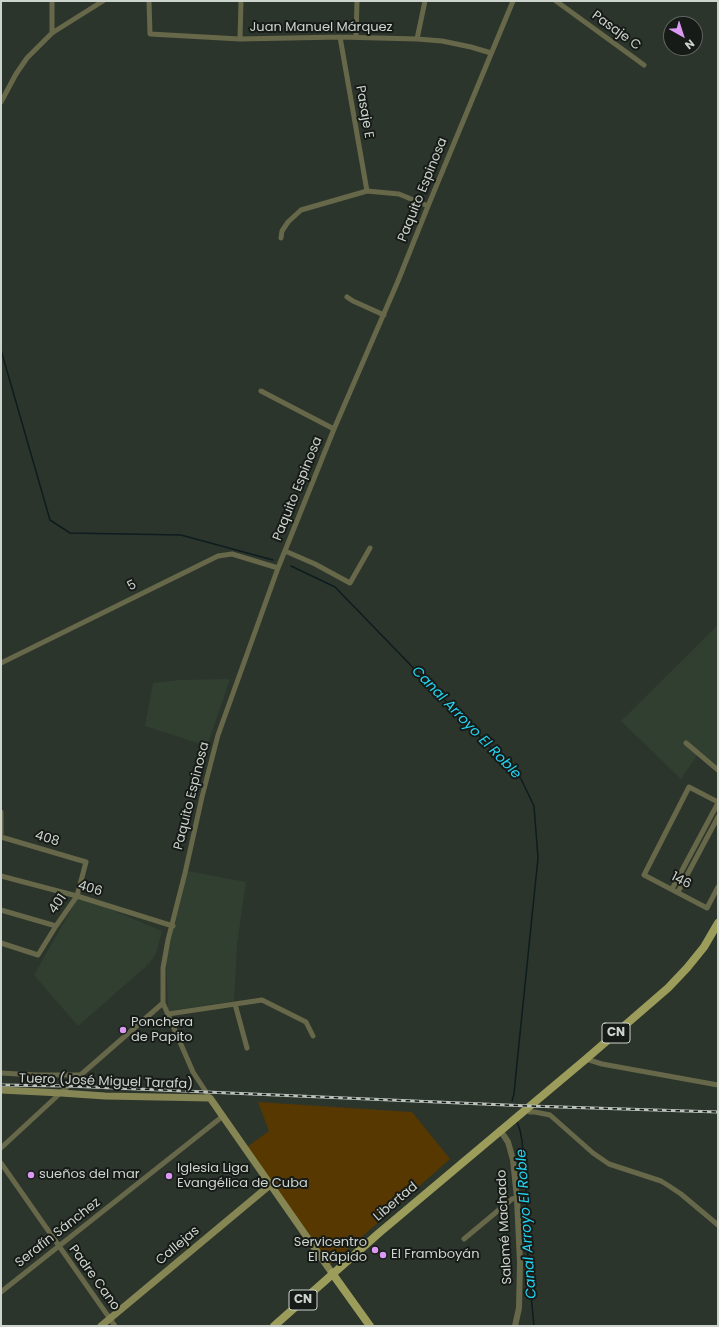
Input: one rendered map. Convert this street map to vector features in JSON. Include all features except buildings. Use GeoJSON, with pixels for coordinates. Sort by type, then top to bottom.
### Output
{"type":"FeatureCollection","features":[{"type":"Feature","properties":{"kind":"main road","name":"CN"},"geometry":{"type":"LineString","coordinates":[[500,1130],[586,1059],[668,988],[704,947],[718,923]]}},
{"type":"Feature","properties":{"kind":"main road","name":"Tuero (José Miguel Tarafa)"},"geometry":{"type":"LineString","coordinates":[[1,1090],[61,1092],[105,1096],[210,1098]]}},
{"type":"Feature","properties":{"kind":"main road"},"geometry":{"type":"LineString","coordinates":[[210,1098],[370,1326]]}},
{"type":"Feature","properties":{"kind":"main road","name":"Libertad"},"geometry":{"type":"LineString","coordinates":[[274,1326],[332,1273],[500,1130]]}},
{"type":"Feature","properties":{"kind":"main road","name":"Callejas"},"geometry":{"type":"LineString","coordinates":[[101,1326],[270,1185]]}},
{"type":"Feature","properties":{"kind":"street"},"geometry":{"type":"LineString","coordinates":[[52,1],[52,33]]}},
{"type":"Feature","properties":{"kind":"street"},"geometry":{"type":"LineString","coordinates":[[1,102],[16,74],[27,58],[52,33],[103,1]]}},
{"type":"Feature","properties":{"kind":"street","name":"Juan Manuel Márquez"},"geometry":{"type":"LineString","coordinates":[[149,1],[150,34],[240,39],[340,37],[417,39],[442,41],[491,53]]}},
{"type":"Feature","properties":{"kind":"street"},"geometry":{"type":"LineString","coordinates":[[240,39],[241,1]]}},
{"type":"Feature","properties":{"kind":"street"},"geometry":{"type":"LineString","coordinates":[[356,37],[357,1]]}},
{"type":"Feature","properties":{"kind":"street"},"geometry":{"type":"LineString","coordinates":[[417,39],[425,1]]}},
{"type":"Feature","properties":{"kind":"street","name":"Paquito Espinosa"},"geometry":{"type":"LineString","coordinates":[[163,1003],[163,968],[168,940],[173,926],[202,797],[218,735],[278,568],[334,429],[384,315],[491,53],[514,1]]}},
{"type":"Feature","properties":{"kind":"street","name":"Pasaje C"},"geometry":{"type":"LineString","coordinates":[[556,1],[644,65]]}},
{"type":"Feature","properties":{"kind":"street","name":"Pasaje E"},"geometry":{"type":"LineString","coordinates":[[340,37],[367,191]]}},
{"type":"Feature","properties":{"kind":"street"},"geometry":{"type":"LineString","coordinates":[[280,238],[282,231],[288,222],[300,210],[367,191],[399,194],[428,206]]}},
{"type":"Feature","properties":{"kind":"street"},"geometry":{"type":"LineString","coordinates":[[347,297],[384,315]]}},
{"type":"Feature","properties":{"kind":"street"},"geometry":{"type":"LineString","coordinates":[[261,391],[334,429]]}},
{"type":"Feature","properties":{"kind":"street"},"geometry":{"type":"LineString","coordinates":[[285,551],[315,564],[350,583],[370,548]]}},
{"type":"Feature","properties":{"kind":"street","name":"5"},"geometry":{"type":"LineString","coordinates":[[1,663],[218,556],[232,554],[278,568]]}},
{"type":"Feature","properties":{"kind":"street"},"geometry":{"type":"LineString","coordinates":[[686,743],[718,770]]}},
{"type":"Feature","properties":{"kind":"street","name":"146"},"geometry":{"type":"LineString","coordinates":[[718,803],[689,787],[644,875],[707,908],[718,887]]}},
{"type":"Feature","properties":{"kind":"street"},"geometry":{"type":"LineString","coordinates":[[672,890],[718,803]]}},
{"type":"Feature","properties":{"kind":"street"},"geometry":{"type":"LineString","coordinates":[[1,812],[1,833]]}},
{"type":"Feature","properties":{"kind":"street"},"geometry":{"type":"LineString","coordinates":[[678,892],[718,817]]}},
{"type":"Feature","properties":{"kind":"street","name":"408"},"geometry":{"type":"LineString","coordinates":[[1,837],[86,862]]}},
{"type":"Feature","properties":{"kind":"street","name":"401"},"geometry":{"type":"LineString","coordinates":[[1,943],[38,955],[77,896],[86,862]]}},
{"type":"Feature","properties":{"kind":"street","name":"406"},"geometry":{"type":"LineString","coordinates":[[1,876],[77,896],[173,926]]}},
{"type":"Feature","properties":{"kind":"street"},"geometry":{"type":"LineString","coordinates":[[1,910],[56,926]]}},
{"type":"Feature","properties":{"kind":"street"},"geometry":{"type":"LineString","coordinates":[[168,1014],[262,1000],[306,1022],[313,1036]]}},
{"type":"Feature","properties":{"kind":"street"},"geometry":{"type":"LineString","coordinates":[[1,1148],[61,1092],[163,1003],[193,1072],[210,1098]]}},
{"type":"Feature","properties":{"kind":"street"},"geometry":{"type":"LineString","coordinates":[[235,1004],[247,1048]]}},
{"type":"Feature","properties":{"kind":"street"},"geometry":{"type":"LineString","coordinates":[[586,1059],[602,1064],[718,1086]]}},
{"type":"Feature","properties":{"kind":"street"},"geometry":{"type":"LineString","coordinates":[[1,1073],[80,1075]]}},
{"type":"Feature","properties":{"kind":"street"},"geometry":{"type":"LineString","coordinates":[[525,1109],[530,1112],[550,1115],[593,1153],[609,1164],[669,1186],[681,1194],[718,1225]]}},
{"type":"Feature","properties":{"kind":"street","name":"Serafín Sánchez"},"geometry":{"type":"LineString","coordinates":[[1,1292],[223,1116]]}},
{"type":"Feature","properties":{"kind":"street","name":"Salomé Machado"},"geometry":{"type":"LineString","coordinates":[[500,1130],[508,1142],[513,1160],[517,1198],[520,1263],[519,1308],[515,1326]]}},
{"type":"Feature","properties":{"kind":"street","name":"Padre Cano"},"geometry":{"type":"LineString","coordinates":[[1,1163],[115,1326]]}},
{"type":"Feature","properties":{"kind":"street"},"geometry":{"type":"LineString","coordinates":[[464,1239],[512,1199],[517,1198]]}},
{"type":"Feature","properties":{"kind":"shaded area"},"geometry":{"type":"Polygon","coordinates":[[[718,625],[718,766],[700,751],[681,779],[621,721],[718,625]]]}},
{"type":"Feature","properties":{"kind":"shaded area"},"geometry":{"type":"Polygon","coordinates":[[[230,679],[207,746],[145,726],[153,683],[180,680],[230,679]]]}},
{"type":"Feature","properties":{"kind":"shaded area"},"geometry":{"type":"Polygon","coordinates":[[[187,871],[246,882],[237,944],[234,1001],[168,1011],[166,955],[187,871]]]}},
{"type":"Feature","properties":{"kind":"shaded area"},"geometry":{"type":"Polygon","coordinates":[[[79,896],[162,931],[156,953],[150,963],[78,1026],[34,975],[79,896]]]}},
{"type":"Feature","properties":{"kind":"shaded area"},"geometry":{"type":"Polygon","coordinates":[[[258,1102],[412,1112],[450,1159],[330,1265],[247,1147],[269,1131],[258,1102]]]}},
{"type":"Feature","properties":{"kind":"waterway","name":"Canal Arroyo El Roble"},"geometry":{"type":"LineString","coordinates":[[1,350],[50,520],[70,533],[181,535],[273,560]]}},
{"type":"Feature","properties":{"kind":"waterway","name":"Canal Arroyo El Roble"},"geometry":{"type":"LineString","coordinates":[[291,566],[335,587],[521,779],[534,806],[538,858],[514,1094],[512,1101]]}},
{"type":"Feature","properties":{"kind":"waterway","name":"Canal Arroyo El Roble"},"geometry":{"type":"LineString","coordinates":[[517,1122],[522,1141],[526,1181],[528,1263],[534,1326]]}},
{"type":"Feature","properties":{"kind":"railway"},"geometry":{"type":"LineString","coordinates":[[1,1085],[68,1086],[529,1106],[718,1112]]}},
{"type":"Feature","properties":{"kind":"place","name":"Ponchera de Papito"},"geometry":{"type":"Point","coordinates":[123,1030]}},
{"type":"Feature","properties":{"kind":"place","name":"sueños del mar"},"geometry":{"type":"Point","coordinates":[31,1175]}},
{"type":"Feature","properties":{"kind":"place","name":"Iglesia Liga Evangélica de Cuba"},"geometry":{"type":"Point","coordinates":[169,1176]}},
{"type":"Feature","properties":{"kind":"place","name":"Servicentro El Rápido"},"geometry":{"type":"Point","coordinates":[375,1250]}},
{"type":"Feature","properties":{"kind":"place","name":"El Framboyán"},"geometry":{"type":"Point","coordinates":[383,1255]}}]}
